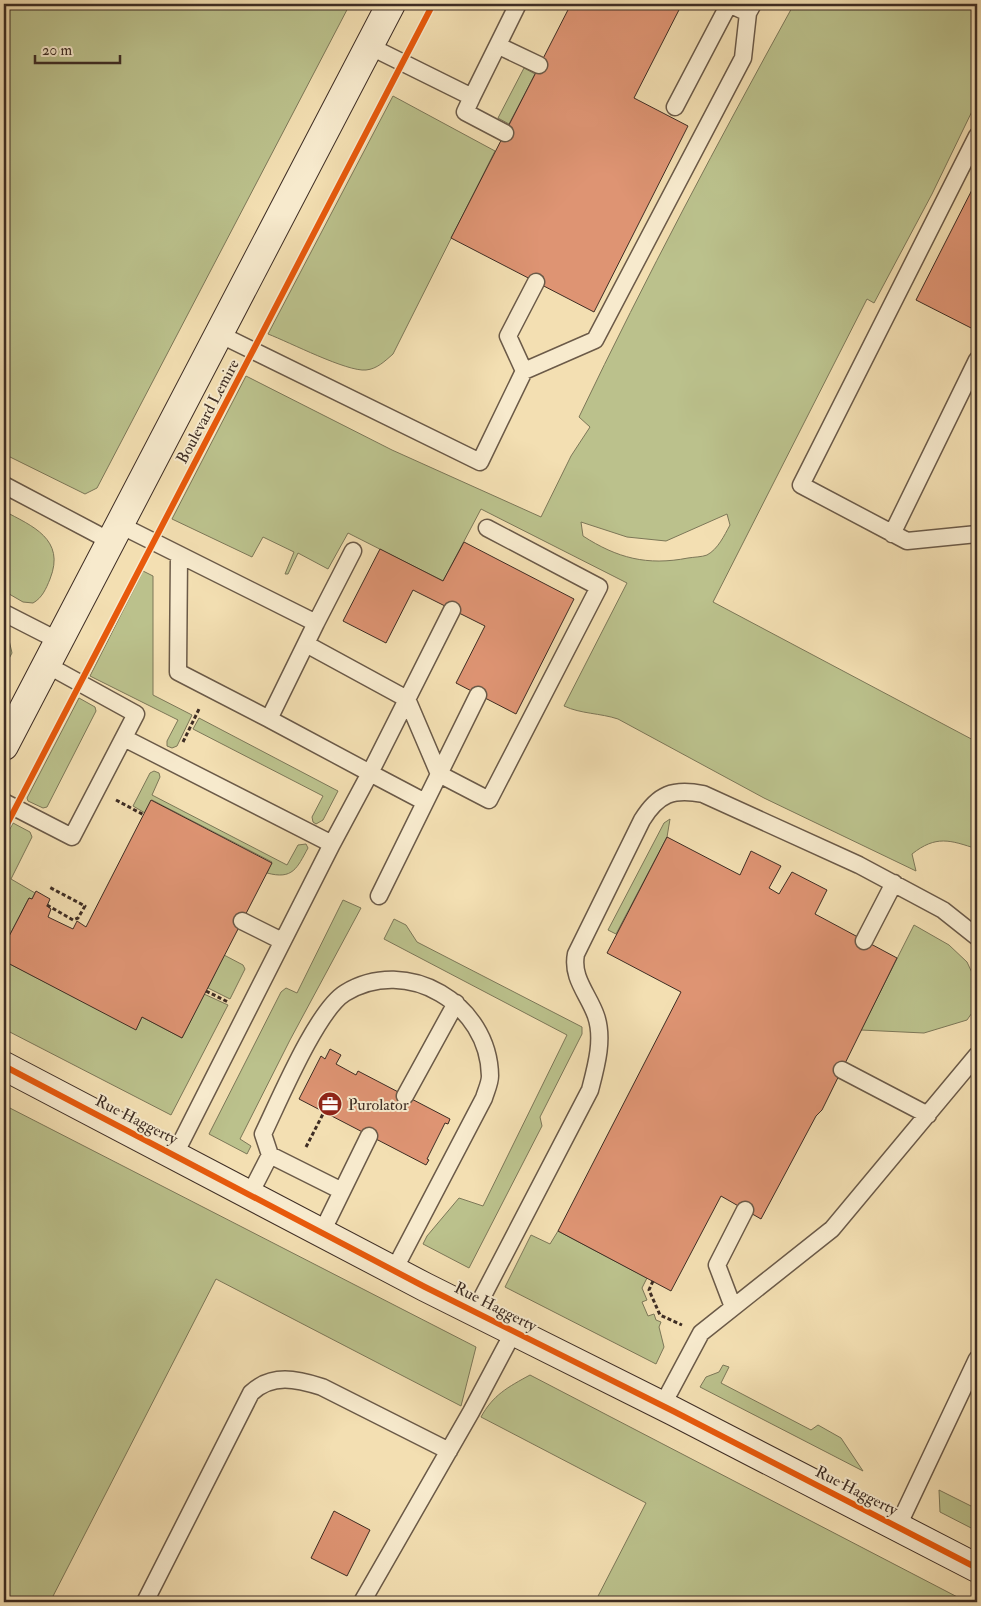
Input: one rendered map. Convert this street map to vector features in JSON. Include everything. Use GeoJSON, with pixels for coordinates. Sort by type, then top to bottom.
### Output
{"type":"FeatureCollection","features":[{"type":"Feature","properties":{"kind":"street","name":"Boulevard Lemire"},"geometry":{"type":"LineString","coordinates":[[4,746],[391,4]]}},
{"type":"Feature","properties":{"kind":"street","name":"Rue Haggerty"},"geometry":{"type":"LineString","coordinates":[[4,1066],[394,1270],[977,1568]]}},
{"type":"Feature","properties":{"kind":"lane"},"geometry":{"type":"LineString","coordinates":[[505,133],[465,112],[518,4]]}},
{"type":"Feature","properties":{"kind":"lane"},"geometry":{"type":"LineString","coordinates":[[219,334],[480,462],[524,371],[595,340],[743,58],[750,9],[729,4],[675,107]]}},
{"type":"Feature","properties":{"kind":"lane"},"geometry":{"type":"LineString","coordinates":[[369,46],[472,97]]}},
{"type":"Feature","properties":{"kind":"lane"},"geometry":{"type":"LineString","coordinates":[[498,46],[539,66]]}},
{"type":"Feature","properties":{"kind":"lane"},"geometry":{"type":"LineString","coordinates":[[977,136],[801,485],[907,541],[977,534]]}},
{"type":"Feature","properties":{"kind":"lane"},"geometry":{"type":"LineString","coordinates":[[524,371],[508,336],[536,282]]}},
{"type":"Feature","properties":{"kind":"lane"},"geometry":{"type":"LineString","coordinates":[[892,534],[977,360]]}},
{"type":"Feature","properties":{"kind":"lane"},"geometry":{"type":"LineString","coordinates":[[4,486],[116,533],[179,555],[316,623]]}},
{"type":"Feature","properties":{"kind":"lane"},"geometry":{"type":"LineString","coordinates":[[306,644],[407,699],[439,774],[489,800],[599,587],[487,528]]}},
{"type":"Feature","properties":{"kind":"lane"},"geometry":{"type":"LineString","coordinates":[[269,719],[353,551]]}},
{"type":"Feature","properties":{"kind":"lane"},"geometry":{"type":"LineString","coordinates":[[179,555],[178,672],[425,802]]}},
{"type":"Feature","properties":{"kind":"lane"},"geometry":{"type":"LineString","coordinates":[[175,1154],[452,610]]}},
{"type":"Feature","properties":{"kind":"lane"},"geometry":{"type":"LineString","coordinates":[[4,613],[59,641]]}},
{"type":"Feature","properties":{"kind":"lane"},"geometry":{"type":"LineString","coordinates":[[4,802],[72,838],[136,714],[47,665]]}},
{"type":"Feature","properties":{"kind":"lane"},"geometry":{"type":"LineString","coordinates":[[378,896],[478,695]]}},
{"type":"Feature","properties":{"kind":"lane"},"geometry":{"type":"LineString","coordinates":[[124,738],[332,844]]}},
{"type":"Feature","properties":{"kind":"lane"},"geometry":{"type":"LineString","coordinates":[[475,1311],[590,1090],[598,1052],[599,1026],[576,973],[574,964],[576,954],[651,806],[662,797],[673,792],[689,791],[703,794],[859,865],[894,883],[943,910],[977,937]]}},
{"type":"Feature","properties":{"kind":"lane"},"geometry":{"type":"LineString","coordinates":[[864,941],[894,883]]}},
{"type":"Feature","properties":{"kind":"lane"},"geometry":{"type":"LineString","coordinates":[[242,922],[282,941]]}},
{"type":"Feature","properties":{"kind":"lane"},"geometry":{"type":"LineString","coordinates":[[250,1194],[270,1156],[263,1134],[305,1048],[332,1003],[344,993],[362,984],[394,979],[413,980],[432,988],[456,1003],[474,1025],[482,1039],[489,1059],[490,1078],[484,1098],[394,1270]]}},
{"type":"Feature","properties":{"kind":"lane"},"geometry":{"type":"LineString","coordinates":[[406,1096],[456,1003]]}},
{"type":"Feature","properties":{"kind":"lane"},"geometry":{"type":"LineString","coordinates":[[662,1406],[700,1333],[832,1229],[977,1055]]}},
{"type":"Feature","properties":{"kind":"lane"},"geometry":{"type":"LineString","coordinates":[[842,1070],[928,1115]]}},
{"type":"Feature","properties":{"kind":"lane"},"geometry":{"type":"LineString","coordinates":[[322,1232],[369,1136]]}},
{"type":"Feature","properties":{"kind":"lane"},"geometry":{"type":"LineString","coordinates":[[270,1156],[342,1191]]}},
{"type":"Feature","properties":{"kind":"lane"},"geometry":{"type":"LineString","coordinates":[[733,1307],[717,1265],[745,1210]]}},
{"type":"Feature","properties":{"kind":"lane"},"geometry":{"type":"LineString","coordinates":[[362,1602],[449,1451],[514,1331]]}},
{"type":"Feature","properties":{"kind":"lane"},"geometry":{"type":"LineString","coordinates":[[898,1526],[977,1359]]}},
{"type":"Feature","properties":{"kind":"lane"},"geometry":{"type":"LineString","coordinates":[[151,1602],[146,1600],[251,1392],[259,1385],[270,1380],[285,1379],[303,1381],[322,1387],[449,1451]]}},
{"type":"Feature","properties":{"kind":"path"},"geometry":{"type":"LineString","coordinates":[[190,728],[195,716]]}},
{"type":"Feature","properties":{"kind":"path"},"geometry":{"type":"LineString","coordinates":[[132,808],[144,815]]}},
{"type":"Feature","properties":{"kind":"path"},"geometry":{"type":"LineString","coordinates":[[47,905],[73,920],[78,918],[85,906],[49,886]]}},
{"type":"Feature","properties":{"kind":"path"},"geometry":{"type":"LineString","coordinates":[[206,990],[229,1002]]}},
{"type":"Feature","properties":{"kind":"path"},"geometry":{"type":"LineString","coordinates":[[296,1168],[324,1112]]}},
{"type":"Feature","properties":{"kind":"path"},"geometry":{"type":"LineString","coordinates":[[653,1281],[649,1290],[660,1315],[664,1316]]}},
{"type":"Feature","properties":{"kind":"green space"},"geometry":{"type":"Polygon","coordinates":[[[4,4],[350,4],[97,488],[85,494],[4,454],[4,4]]]}},
{"type":"Feature","properties":{"kind":"green space"},"geometry":{"type":"Polygon","coordinates":[[[794,4],[977,4],[977,101],[932,194],[874,303],[867,299],[713,602],[977,742],[977,849],[959,843],[943,841],[928,844],[912,854],[916,871],[764,798],[618,719],[577,711],[564,706],[627,583],[481,509],[443,581],[348,533],[328,569],[298,553],[288,574],[285,574],[294,552],[263,537],[252,557],[172,519],[246,376],[392,450],[541,517],[571,456],[590,427],[579,417],[604,365],[794,4]],[[727,514],[666,541],[627,537],[581,522],[583,536],[608,550],[633,558],[659,561],[707,555],[718,546],[730,525],[727,514]]]}},
{"type":"Feature","properties":{"kind":"green space"},"geometry":{"type":"Polygon","coordinates":[[[524,68],[535,74],[509,124],[498,118],[524,68]]]}},
{"type":"Feature","properties":{"kind":"green space"},"geometry":{"type":"Polygon","coordinates":[[[393,96],[495,151],[393,354],[374,368],[366,370],[357,369],[332,362],[268,334],[393,96]]]}},
{"type":"Feature","properties":{"kind":"green space"},"geometry":{"type":"Polygon","coordinates":[[[4,511],[25,522],[44,536],[54,554],[54,565],[50,579],[41,596],[33,603],[23,602],[4,591],[4,511]]]}},
{"type":"Feature","properties":{"kind":"green space"},"geometry":{"type":"Polygon","coordinates":[[[143,571],[153,576],[153,695],[192,715],[177,746],[172,748],[167,746],[167,741],[178,720],[90,676],[143,571]]]}},
{"type":"Feature","properties":{"kind":"green space"},"geometry":{"type":"Polygon","coordinates":[[[4,637],[9,640],[12,653],[4,668],[4,637]]]}},
{"type":"Feature","properties":{"kind":"green space"},"geometry":{"type":"Polygon","coordinates":[[[79,698],[95,707],[96,711],[47,807],[43,808],[28,801],[27,798],[79,698]]]}},
{"type":"Feature","properties":{"kind":"green space"},"geometry":{"type":"Polygon","coordinates":[[[199,718],[338,791],[323,820],[316,824],[313,822],[312,817],[323,796],[193,729],[199,718]]]}},
{"type":"Feature","properties":{"kind":"green space"},"geometry":{"type":"Polygon","coordinates":[[[154,771],[159,773],[160,777],[152,795],[287,865],[298,845],[306,844],[308,848],[301,861],[293,871],[283,875],[267,873],[272,862],[152,800],[145,813],[133,806],[150,773],[154,771]]]}},
{"type":"Feature","properties":{"kind":"green space"},"geometry":{"type":"Polygon","coordinates":[[[670,819],[667,837],[616,934],[608,930],[664,823],[670,819]]]}},
{"type":"Feature","properties":{"kind":"green space"},"geometry":{"type":"Polygon","coordinates":[[[13,823],[30,832],[32,837],[11,879],[35,893],[32,899],[29,898],[4,946],[4,840],[13,823]]]}},
{"type":"Feature","properties":{"kind":"green space"},"geometry":{"type":"Polygon","coordinates":[[[343,900],[361,908],[290,1040],[240,1139],[251,1146],[247,1154],[209,1134],[281,992],[286,988],[297,993],[343,900]]]}},
{"type":"Feature","properties":{"kind":"green space"},"geometry":{"type":"Polygon","coordinates":[[[394,919],[406,925],[417,942],[582,1027],[582,1034],[540,1117],[542,1126],[469,1268],[423,1244],[427,1236],[459,1198],[483,1206],[567,1035],[384,939],[394,919]]]}},
{"type":"Feature","properties":{"kind":"green space"},"geometry":{"type":"Polygon","coordinates":[[[914,925],[949,945],[967,962],[974,977],[977,996],[974,1010],[967,1020],[924,1033],[861,1030],[914,925]]]}},
{"type":"Feature","properties":{"kind":"green space"},"geometry":{"type":"Polygon","coordinates":[[[224,955],[243,965],[245,969],[230,999],[208,988],[224,955]]]}},
{"type":"Feature","properties":{"kind":"green space"},"geometry":{"type":"Polygon","coordinates":[[[4,961],[136,1029],[142,1017],[182,1038],[204,994],[228,1005],[171,1115],[4,1029],[4,961]]]}},
{"type":"Feature","properties":{"kind":"green space"},"geometry":{"type":"Polygon","coordinates":[[[4,1105],[476,1347],[461,1406],[216,1279],[50,1602],[4,1602],[4,1105]]]}},
{"type":"Feature","properties":{"kind":"green space"},"geometry":{"type":"Polygon","coordinates":[[[558,1231],[647,1278],[642,1288],[647,1300],[642,1302],[648,1316],[654,1314],[656,1320],[661,1322],[659,1327],[664,1347],[656,1364],[505,1287],[531,1235],[550,1244],[558,1231]]]}},
{"type":"Feature","properties":{"kind":"green space"},"geometry":{"type":"Polygon","coordinates":[[[723,1365],[729,1367],[721,1383],[811,1430],[818,1425],[841,1438],[863,1471],[700,1387],[706,1377],[719,1372],[723,1365]]]}},
{"type":"Feature","properties":{"kind":"green space"},"geometry":{"type":"Polygon","coordinates":[[[530,1375],[967,1602],[595,1602],[646,1503],[481,1417],[496,1397],[530,1375]]]}},
{"type":"Feature","properties":{"kind":"green space"},"geometry":{"type":"Polygon","coordinates":[[[939,1490],[977,1509],[977,1531],[940,1512],[939,1490]]]}},
{"type":"Feature","properties":{"kind":"building"},"geometry":{"type":"Polygon","coordinates":[[[571,4],[682,4],[634,98],[688,126],[594,312],[451,238],[571,4]]]}},
{"type":"Feature","properties":{"kind":"building"},"geometry":{"type":"Polygon","coordinates":[[[977,180],[977,331],[916,300],[977,180]]]}},
{"type":"Feature","properties":{"kind":"building"},"geometry":{"type":"Polygon","coordinates":[[[464,542],[574,599],[516,714],[456,683],[485,626],[413,590],[386,643],[343,621],[380,549],[443,581],[464,542]]]}},
{"type":"Feature","properties":{"kind":"building"},"geometry":{"type":"Polygon","coordinates":[[[151,800],[272,863],[182,1038],[142,1017],[136,1030],[4,961],[4,946],[29,898],[32,899],[36,891],[50,899],[47,906],[51,909],[48,917],[73,929],[77,921],[86,927],[151,800]]]}},
{"type":"Feature","properties":{"kind":"building"},"geometry":{"type":"Polygon","coordinates":[[[667,837],[740,875],[751,851],[781,866],[769,888],[779,894],[792,872],[827,890],[815,914],[897,958],[822,1110],[816,1116],[761,1219],[721,1196],[671,1291],[558,1231],[681,992],[607,953],[667,837]]]}},
{"type":"Feature","properties":{"kind":"building"},"geometry":{"type":"Polygon","coordinates":[[[330,1049],[341,1055],[336,1064],[356,1075],[358,1071],[450,1119],[448,1124],[445,1123],[427,1159],[429,1160],[426,1165],[299,1099],[321,1056],[325,1059],[330,1049]]]}},
{"type":"Feature","properties":{"kind":"building"},"geometry":{"type":"Polygon","coordinates":[[[334,1511],[370,1530],[347,1576],[311,1558],[334,1511]]]}},
{"type":"Feature","properties":{"kind":"cycle path"},"geometry":{"type":"LineString","coordinates":[[4,830],[433,4]]}},
{"type":"Feature","properties":{"kind":"cycle path"},"geometry":{"type":"LineString","coordinates":[[4,1066],[425,1287],[673,1411],[977,1568]]}},
{"type":"Feature","properties":{"kind":"place","name":"Purolator"},"geometry":{"type":"Point","coordinates":[330,1104]}}]}
